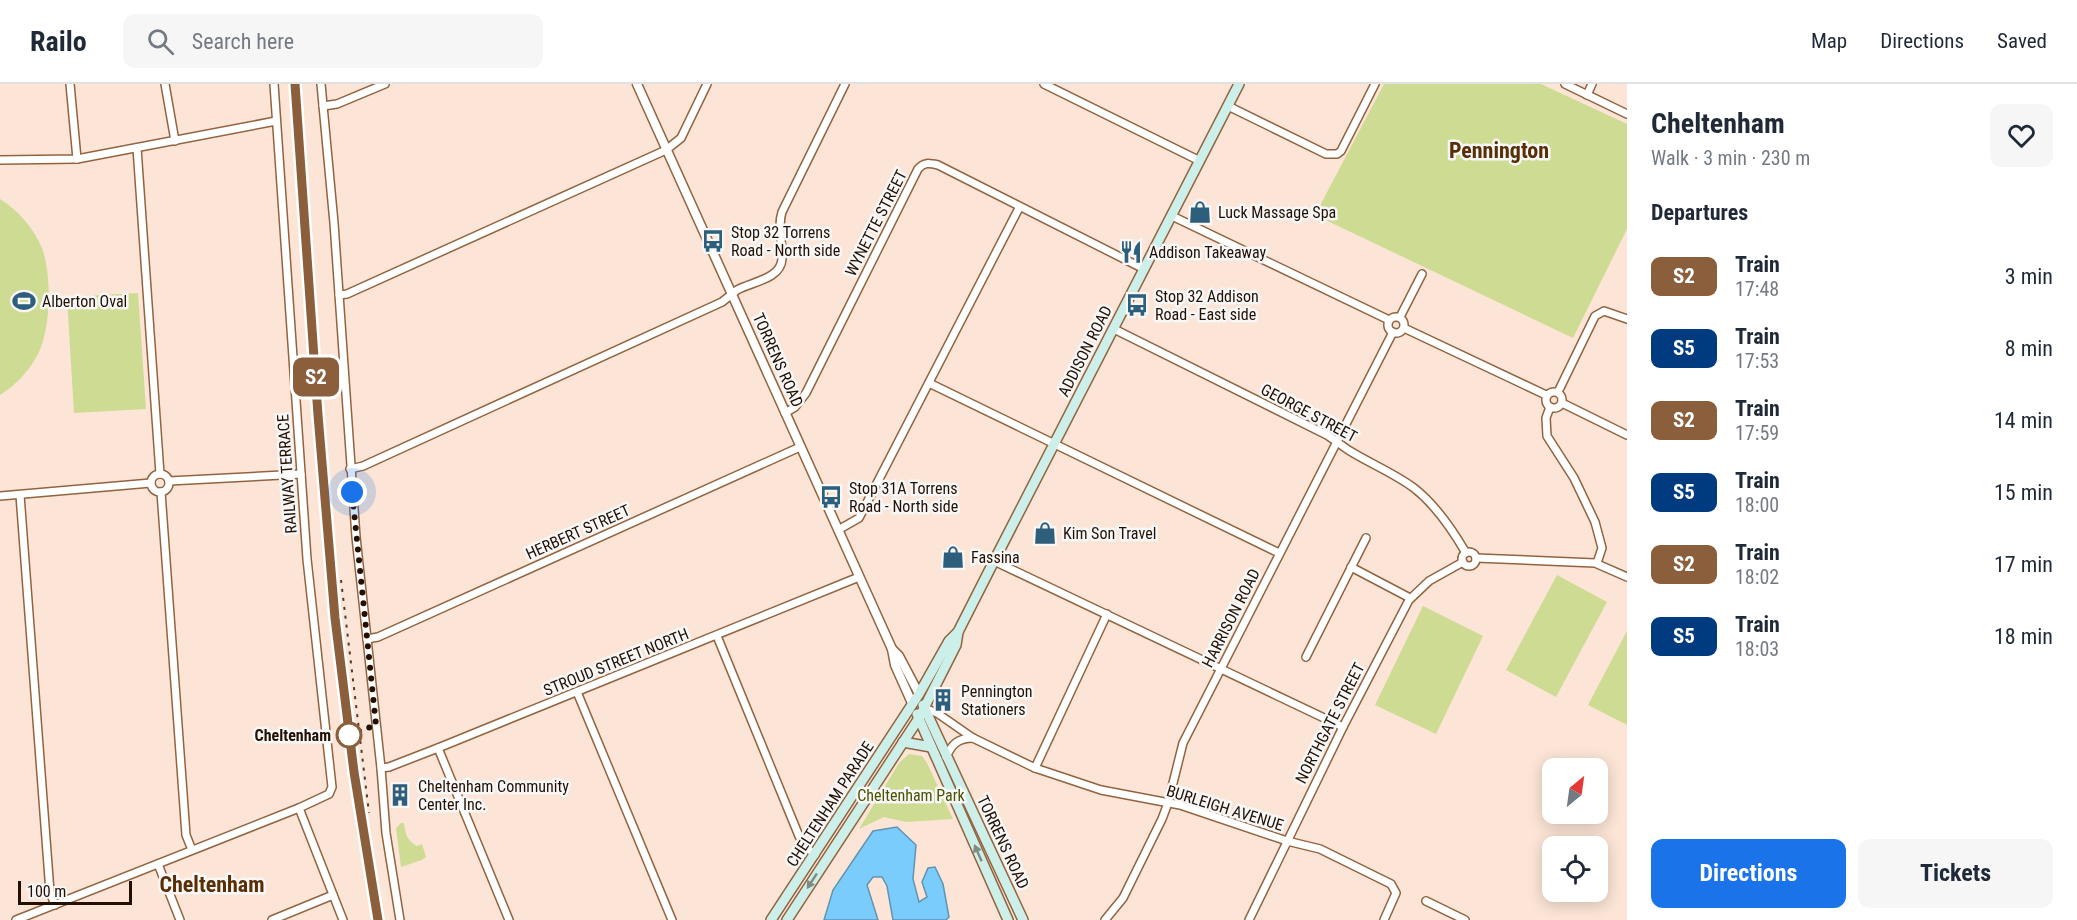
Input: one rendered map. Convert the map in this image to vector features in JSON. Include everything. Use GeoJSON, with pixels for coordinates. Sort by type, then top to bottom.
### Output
{"type":"FeatureCollection","features":[{"type":"Feature","properties":{"kind":"main road","name":"ADDISON ROAD"},"geometry":{"type":"LineString","coordinates":[[912,704],[949,641],[958,632],[1239,84]]}},
{"type":"Feature","properties":{"kind":"main road","name":"ADDISON ROAD"},"geometry":{"type":"LineString","coordinates":[[919,718],[956,645],[958,632]]}},
{"type":"Feature","properties":{"kind":"main road","name":"TORRENS ROAD"},"geometry":{"type":"LineString","coordinates":[[919,694],[946,757],[1023,920]]}},
{"type":"Feature","properties":{"kind":"main road","name":"TORRENS ROAD"},"geometry":{"type":"LineString","coordinates":[[912,704],[1008,920]]}},
{"type":"Feature","properties":{"kind":"main road","name":"CHELTENHAM PARADE"},"geometry":{"type":"LineString","coordinates":[[771,920],[912,704]]}},
{"type":"Feature","properties":{"kind":"main road","name":"CHELTENHAM PARADE"},"geometry":{"type":"LineString","coordinates":[[787,920],[919,718]]}},
{"type":"Feature","properties":{"kind":"main road"},"geometry":{"type":"LineString","coordinates":[[903,742],[931,747]]}},
{"type":"Feature","properties":{"kind":"main road"},"geometry":{"type":"LineString","coordinates":[[1001,906],[1009,906],[1012,903],[1012,897]]}},
{"type":"Feature","properties":{"kind":"street"},"geometry":{"type":"LineString","coordinates":[[70,84],[77,159]]}},
{"type":"Feature","properties":{"kind":"street"},"geometry":{"type":"LineString","coordinates":[[165,84],[175,141]]}},
{"type":"Feature","properties":{"kind":"street","name":"RAILWAY TERRACE"},"geometry":{"type":"LineString","coordinates":[[274,84],[307,566],[328,743],[331,790],[324,796],[298,808]]}},
{"type":"Feature","properties":{"kind":"street"},"geometry":{"type":"LineString","coordinates":[[321,84],[339,295],[350,469],[386,833],[400,920]]}},
{"type":"Feature","properties":{"kind":"street"},"geometry":{"type":"LineString","coordinates":[[322,106],[337,104],[385,84]]}},
{"type":"Feature","properties":{"kind":"street","name":"TORRENS ROAD"},"geometry":{"type":"LineString","coordinates":[[637,84],[892,649],[895,665],[912,704]]}},
{"type":"Feature","properties":{"kind":"street"},"geometry":{"type":"LineString","coordinates":[[339,295],[347,294],[666,150],[681,138],[707,84]]}},
{"type":"Feature","properties":{"kind":"street"},"geometry":{"type":"LineString","coordinates":[[350,469],[363,466],[722,302],[737,290],[774,274],[780,268],[782,260],[779,221],[782,212],[845,84]]}},
{"type":"Feature","properties":{"kind":"street"},"geometry":{"type":"LineString","coordinates":[[1044,84],[1200,161]]}},
{"type":"Feature","properties":{"kind":"street"},"geometry":{"type":"LineString","coordinates":[[1228,106],[1331,155],[1341,151],[1375,84]]}},
{"type":"Feature","properties":{"kind":"street"},"geometry":{"type":"LineString","coordinates":[[1565,84],[1627,114]]}},
{"type":"Feature","properties":{"kind":"street"},"geometry":{"type":"LineString","coordinates":[[1587,94],[1592,84]]}},
{"type":"Feature","properties":{"kind":"street"},"geometry":{"type":"LineString","coordinates":[[0,160],[77,159],[276,121]]}},
{"type":"Feature","properties":{"kind":"street"},"geometry":{"type":"LineString","coordinates":[[137,148],[160,474]]}},
{"type":"Feature","properties":{"kind":"street","name":"WYNETTE STREET"},"geometry":{"type":"LineString","coordinates":[[785,413],[795,407],[806,393],[918,169],[923,164],[938,165],[1019,208],[1144,269]]}},
{"type":"Feature","properties":{"kind":"street"},"geometry":{"type":"LineString","coordinates":[[838,530],[859,518],[1019,208]]}},
{"type":"Feature","properties":{"kind":"street"},"geometry":{"type":"LineString","coordinates":[[1172,216],[1389,320]]}},
{"type":"Feature","properties":{"kind":"street"},"geometry":{"type":"LineString","coordinates":[[1400,317],[1422,274]]}},
{"type":"Feature","properties":{"kind":"street"},"geometry":{"type":"LineString","coordinates":[[1558,392],[1594,316],[1604,311],[1627,319]]}},
{"type":"Feature","properties":{"kind":"street"},"geometry":{"type":"LineString","coordinates":[[1395,316],[1400,317],[1404,322],[1404,328],[1399,333],[1393,333],[1388,328],[1389,320],[1395,316]]}},
{"type":"Feature","properties":{"kind":"street"},"geometry":{"type":"LineString","coordinates":[[1404,328],[1546,395]]}},
{"type":"Feature","properties":{"kind":"street","name":"GEORGE STREET"},"geometry":{"type":"LineString","coordinates":[[1114,329],[1337,441],[1386,470],[1415,489],[1446,522],[1466,553]]}},
{"type":"Feature","properties":{"kind":"street","name":"HARRISON ROAD"},"geometry":{"type":"LineString","coordinates":[[1105,920],[1123,898],[1168,803],[1183,743],[1393,333]]}},
{"type":"Feature","properties":{"kind":"street"},"geometry":{"type":"LineString","coordinates":[[928,383],[1279,554]]}},
{"type":"Feature","properties":{"kind":"street"},"geometry":{"type":"LineString","coordinates":[[1546,395],[1553,391],[1558,392]]}},
{"type":"Feature","properties":{"kind":"street"},"geometry":{"type":"LineString","coordinates":[[1558,392],[1562,403]]}},
{"type":"Feature","properties":{"kind":"street"},"geometry":{"type":"LineString","coordinates":[[1546,395],[1546,403],[1550,407],[1557,408],[1562,403]]}},
{"type":"Feature","properties":{"kind":"street"},"geometry":{"type":"LineString","coordinates":[[1562,403],[1627,435]]}},
{"type":"Feature","properties":{"kind":"street"},"geometry":{"type":"LineString","coordinates":[[1550,407],[1546,418],[1547,436],[1574,478],[1595,522],[1602,548],[1597,563]]}},
{"type":"Feature","properties":{"kind":"street","name":"HERBERT STREET"},"geometry":{"type":"LineString","coordinates":[[367,639],[378,638],[800,447]]}},
{"type":"Feature","properties":{"kind":"street"},"geometry":{"type":"LineString","coordinates":[[160,474],[165,475],[169,481],[167,490],[161,492],[153,489],[151,483],[153,478],[160,474]]}},
{"type":"Feature","properties":{"kind":"street"},"geometry":{"type":"LineString","coordinates":[[169,481],[301,474]]}},
{"type":"Feature","properties":{"kind":"street"},"geometry":{"type":"LineString","coordinates":[[0,496],[151,483]]}},
{"type":"Feature","properties":{"kind":"street"},"geometry":{"type":"LineString","coordinates":[[161,492],[186,836],[192,850]]}},
{"type":"Feature","properties":{"kind":"street"},"geometry":{"type":"LineString","coordinates":[[20,495],[50,892],[55,905]]}},
{"type":"Feature","properties":{"kind":"street"},"geometry":{"type":"LineString","coordinates":[[1306,657],[1366,538]]}},
{"type":"Feature","properties":{"kind":"street"},"geometry":{"type":"LineString","coordinates":[[1466,553],[1473,553],[1476,558],[1475,563],[1471,566],[1466,566],[1463,562],[1462,556],[1466,553]]}},
{"type":"Feature","properties":{"kind":"street"},"geometry":{"type":"LineString","coordinates":[[1476,558],[1597,563],[1627,577]]}},
{"type":"Feature","properties":{"kind":"street"},"geometry":{"type":"LineString","coordinates":[[994,561],[1343,727]]}},
{"type":"Feature","properties":{"kind":"street","name":"NORTHGATE STREET"},"geometry":{"type":"LineString","coordinates":[[1249,920],[1343,727],[1410,598],[1429,581],[1463,562]]}},
{"type":"Feature","properties":{"kind":"street"},"geometry":{"type":"LineString","coordinates":[[1351,567],[1410,598]]}},
{"type":"Feature","properties":{"kind":"street","name":"STROUD STREET NORTH"},"geometry":{"type":"LineString","coordinates":[[381,768],[438,748],[859,577]]}},
{"type":"Feature","properties":{"kind":"street"},"geometry":{"type":"LineString","coordinates":[[1035,768],[1107,614]]}},
{"type":"Feature","properties":{"kind":"street"},"geometry":{"type":"LineString","coordinates":[[717,636],[799,836],[804,845],[815,855]]}},
{"type":"Feature","properties":{"kind":"street","name":"TORRENS ROAD"},"geometry":{"type":"LineString","coordinates":[[892,649],[899,656],[919,694]]}},
{"type":"Feature","properties":{"kind":"street"},"geometry":{"type":"LineString","coordinates":[[577,692],[672,920]]}},
{"type":"Feature","properties":{"kind":"street","name":"BURLEIGH AVENUE"},"geometry":{"type":"LineString","coordinates":[[924,708],[936,713],[973,738],[1035,768],[1101,790],[1180,805],[1287,841],[1320,849],[1391,884],[1395,891],[1394,900],[1384,920]]}},
{"type":"Feature","properties":{"kind":"street"},"geometry":{"type":"LineString","coordinates":[[946,757],[958,740],[973,738]]}},
{"type":"Feature","properties":{"kind":"street"},"geometry":{"type":"LineString","coordinates":[[438,748],[509,920]]}},
{"type":"Feature","properties":{"kind":"street"},"geometry":{"type":"LineString","coordinates":[[18,920],[298,808],[343,920]]}},
{"type":"Feature","properties":{"kind":"street"},"geometry":{"type":"LineString","coordinates":[[158,864],[180,920]]}},
{"type":"Feature","properties":{"kind":"street"},"geometry":{"type":"LineString","coordinates":[[272,920],[333,895]]}},
{"type":"Feature","properties":{"kind":"street"},"geometry":{"type":"LineString","coordinates":[[1426,901],[1465,920]]}},
{"type":"Feature","properties":{"kind":"green space"},"geometry":{"type":"Polygon","coordinates":[[[1384,84],[1541,84],[1627,124],[1627,229],[1573,338],[1315,215],[1384,84]]]}},
{"type":"Feature","properties":{"kind":"green space","name":"Alberton Oval"},"geometry":{"type":"Polygon","coordinates":[[[0,199],[19,214],[39,241],[45,260],[49,302],[46,330],[38,354],[22,377],[0,395],[0,199]]]}},
{"type":"Feature","properties":{"kind":"green space"},"geometry":{"type":"Polygon","coordinates":[[[138,293],[146,409],[74,413],[67,297],[138,293]]]}},
{"type":"Feature","properties":{"kind":"green space"},"geometry":{"type":"Polygon","coordinates":[[[1557,575],[1607,602],[1556,697],[1506,670],[1557,575]]]}},
{"type":"Feature","properties":{"kind":"green space"},"geometry":{"type":"Polygon","coordinates":[[[1423,606],[1483,636],[1436,734],[1375,705],[1423,606]]]}},
{"type":"Feature","properties":{"kind":"green space"},"geometry":{"type":"Polygon","coordinates":[[[1627,631],[1627,725],[1588,705],[1627,631]]]}},
{"type":"Feature","properties":{"kind":"green space","name":"Cheltenham Park"},"geometry":{"type":"Polygon","coordinates":[[[909,754],[922,756],[927,763],[953,819],[906,822],[884,817],[859,829],[899,763],[909,754]]]}},
{"type":"Feature","properties":{"kind":"green space"},"geometry":{"type":"Polygon","coordinates":[[[404,823],[411,842],[417,846],[422,844],[426,857],[401,867],[396,828],[404,823]]]}},
{"type":"Feature","properties":{"kind":"water"},"geometry":{"type":"Polygon","coordinates":[[[897,827],[916,845],[913,879],[919,902],[927,897],[922,882],[928,868],[935,867],[943,884],[949,917],[946,920],[893,920],[887,886],[882,877],[873,877],[867,885],[878,920],[824,920],[833,890],[873,831],[897,827]]]}},
{"type":"Feature","properties":{"kind":"railway"},"geometry":{"type":"LineString","coordinates":[[295,84],[335,618],[354,772],[378,920]]}},
{"type":"Feature","properties":{"kind":"railway"},"geometry":{"type":"LineString","coordinates":[[341,580],[369,813]]}},
{"type":"Feature","properties":{"kind":"train","name":"S2"},"geometry":{"type":"LineString","coordinates":[[295,84],[335,618],[346,718],[378,920]]}},
{"type":"Feature","properties":{"kind":"place","name":"Luck Massage Spa"},"geometry":{"type":"Point","coordinates":[1200,212]}},
{"type":"Feature","properties":{"kind":"place","name":"Stop 32 Torrens Road - North side"},"geometry":{"type":"Point","coordinates":[713,241]}},
{"type":"Feature","properties":{"kind":"place","name":"Addison Takeaway"},"geometry":{"type":"Point","coordinates":[1131,252]}},
{"type":"Feature","properties":{"kind":"place","name":"Alberton Oval"},"geometry":{"type":"Point","coordinates":[24,301]}},
{"type":"Feature","properties":{"kind":"place","name":"Stop 32 Addison Road - East side"},"geometry":{"type":"Point","coordinates":[1137,305]}},
{"type":"Feature","properties":{"kind":"place","name":"Stop 31A Torrens Road - North side"},"geometry":{"type":"Point","coordinates":[831,497]}},
{"type":"Feature","properties":{"kind":"place","name":"Kim Son Travel"},"geometry":{"type":"Point","coordinates":[1045,533]}},
{"type":"Feature","properties":{"kind":"place","name":"Fassina"},"geometry":{"type":"Point","coordinates":[953,557]}},
{"type":"Feature","properties":{"kind":"place","name":"Pennington Stationers"},"geometry":{"type":"Point","coordinates":[943,700]}},
{"type":"Feature","properties":{"kind":"place","name":"Cheltenham"},"geometry":{"type":"Point","coordinates":[349,735]}},
{"type":"Feature","properties":{"kind":"place","name":"Cheltenham Community Center Inc."},"geometry":{"type":"Point","coordinates":[400,795]}},
{"type":"Feature","properties":{"kind":"district","name":"Pennington"},"geometry":{"type":"Point","coordinates":[1499,150]}},
{"type":"Feature","properties":{"kind":"district","name":"Cheltenham"},"geometry":{"type":"Point","coordinates":[212,884]}},
{"type":"Feature","properties":{"kind":"route"},"geometry":{"type":"LineString","coordinates":[[349,735],[376,725],[352,492]]}}]}
